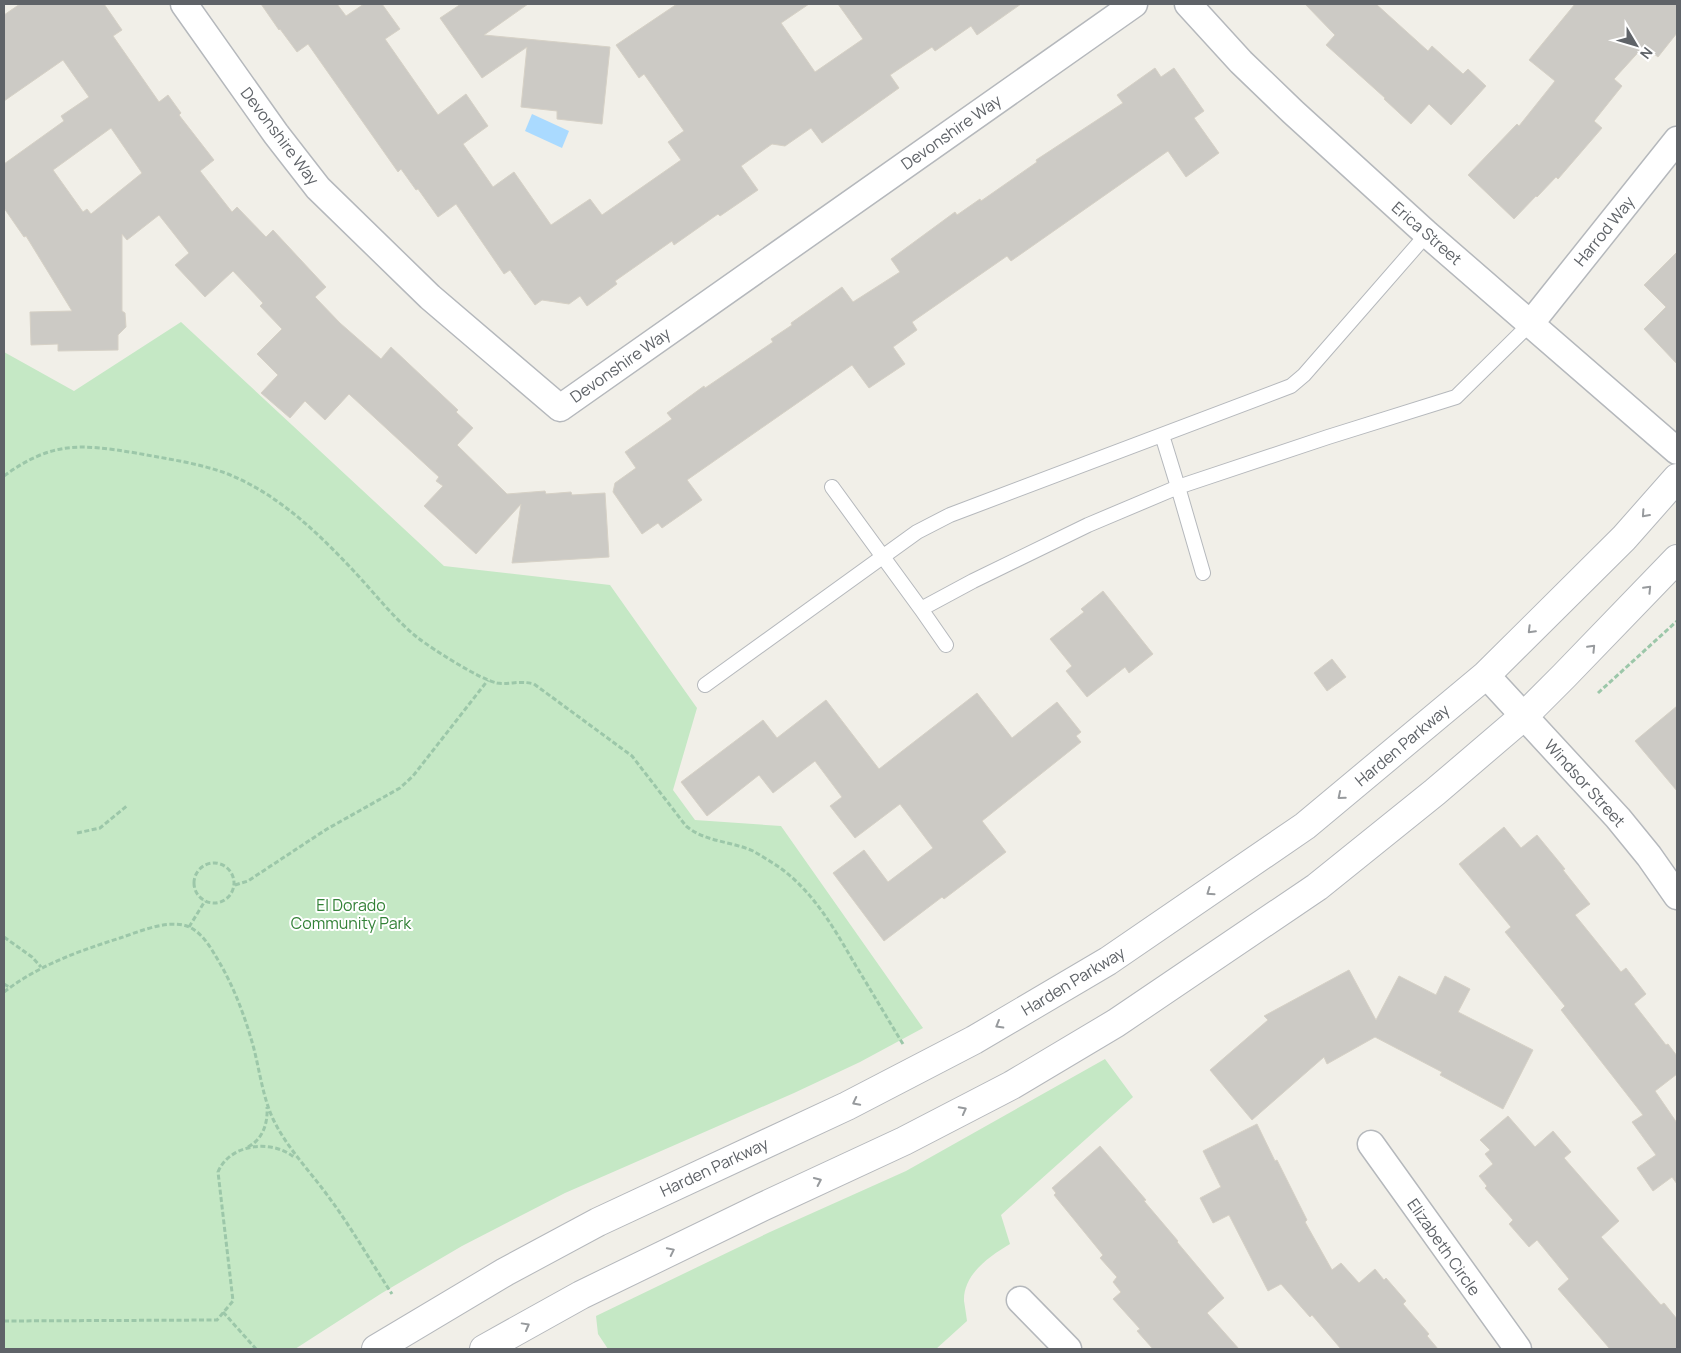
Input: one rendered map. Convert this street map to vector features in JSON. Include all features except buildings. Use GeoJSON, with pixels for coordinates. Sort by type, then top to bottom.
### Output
{"type":"FeatureCollection","features":[{"type":"Feature","properties":{"kind":"street","name":"Devonshire Way"},"geometry":{"type":"LineString","coordinates":[[184,4],[276,134],[318,188],[430,297],[560,408],[1134,4]]}},
{"type":"Feature","properties":{"kind":"street","name":"Erica Street"},"geometry":{"type":"LineString","coordinates":[[1188,4],[1241,62],[1273,93],[1427,234],[1677,451]]}},
{"type":"Feature","properties":{"kind":"street","name":"Harrod Way"},"geometry":{"type":"LineString","coordinates":[[1530,323],[1677,140]]}},
{"type":"Feature","properties":{"kind":"street","name":"Harden Parkway"},"geometry":{"type":"LineString","coordinates":[[376,1349],[505,1272],[598,1222],[847,1106],[974,1040],[1108,961],[1305,826],[1486,674],[1624,538],[1677,478]]}},
{"type":"Feature","properties":{"kind":"street"},"geometry":{"type":"LineString","coordinates":[[484,1349],[581,1295],[912,1137],[1012,1085],[1116,1024],[1317,887],[1434,792],[1524,716],[1677,559]]}},
{"type":"Feature","properties":{"kind":"street","name":"Windsor Street"},"geometry":{"type":"LineString","coordinates":[[1486,674],[1618,818],[1650,856],[1677,896]]}},
{"type":"Feature","properties":{"kind":"street","name":"Elizabeth Circle"},"geometry":{"type":"LineString","coordinates":[[1371,1144],[1518,1349]]}},
{"type":"Feature","properties":{"kind":"street"},"geometry":{"type":"LineString","coordinates":[[1020,1300],[1068,1349]]}},
{"type":"Feature","properties":{"kind":"lane"},"geometry":{"type":"LineString","coordinates":[[705,685],[917,532],[950,515],[1291,386],[1298,381],[1427,234]]}},
{"type":"Feature","properties":{"kind":"lane"},"geometry":{"type":"LineString","coordinates":[[920,609],[1088,525],[1178,487],[1456,397],[1530,323]]}},
{"type":"Feature","properties":{"kind":"lane"},"geometry":{"type":"LineString","coordinates":[[1162,435],[1203,573]]}},
{"type":"Feature","properties":{"kind":"lane"},"geometry":{"type":"LineString","coordinates":[[832,487],[946,645]]}},
{"type":"Feature","properties":{"kind":"path"},"geometry":{"type":"LineString","coordinates":[[4,476],[39,454],[51,450],[65,448],[118,450],[187,462],[227,474],[258,489],[286,507],[318,535],[399,622],[419,638],[442,654],[488,680],[499,683],[523,682],[534,684],[632,756],[686,826],[694,833],[753,852],[779,867],[801,886],[826,917],[903,1044]]}},
{"type":"Feature","properties":{"kind":"path"},"geometry":{"type":"LineString","coordinates":[[1598,693],[1677,621]]}},
{"type":"Feature","properties":{"kind":"path"},"geometry":{"type":"LineString","coordinates":[[235,885],[248,881],[327,829],[400,788],[413,776],[488,680]]}},
{"type":"Feature","properties":{"kind":"path"},"geometry":{"type":"LineString","coordinates":[[78,833],[100,828],[128,805]]}},
{"type":"Feature","properties":{"kind":"path"},"geometry":{"type":"LineString","coordinates":[[214,862],[226,866],[231,871],[235,885],[233,891],[224,901],[211,903],[205,901],[196,892],[194,879],[201,867],[214,862]]}},
{"type":"Feature","properties":{"kind":"path"},"geometry":{"type":"LineString","coordinates":[[189,927],[205,901]]}},
{"type":"Feature","properties":{"kind":"path"},"geometry":{"type":"LineString","coordinates":[[4,992],[41,967],[84,949],[155,928],[180,924],[189,927],[210,946],[235,993],[247,1025],[266,1102],[280,1134],[299,1161],[328,1196],[392,1294]]}},
{"type":"Feature","properties":{"kind":"path"},"geometry":{"type":"LineString","coordinates":[[4,937],[32,957],[41,967]]}},
{"type":"Feature","properties":{"kind":"path"},"geometry":{"type":"LineString","coordinates":[[4,984],[9,987]]}},
{"type":"Feature","properties":{"kind":"path"},"geometry":{"type":"LineString","coordinates":[[4,1320],[217,1320],[233,1301],[218,1172],[223,1162],[253,1144],[262,1134],[266,1120],[266,1102]]}},
{"type":"Feature","properties":{"kind":"path"},"geometry":{"type":"LineString","coordinates":[[244,1149],[254,1146],[276,1148],[291,1154],[299,1161]]}},
{"type":"Feature","properties":{"kind":"path"},"geometry":{"type":"LineString","coordinates":[[223,1312],[256,1349]]}},
{"type":"Feature","properties":{"kind":"green space","name":"El Dorado Community Park"},"geometry":{"type":"Polygon","coordinates":[[[181,322],[444,566],[610,585],[697,708],[673,790],[695,820],[781,826],[923,1028],[860,1062],[794,1093],[565,1193],[462,1246],[382,1293],[295,1349],[4,1349],[4,352],[74,391],[181,322]]]}},
{"type":"Feature","properties":{"kind":"green space"},"geometry":{"type":"Polygon","coordinates":[[[1105,1059],[1133,1097],[1001,1215],[1010,1244],[986,1260],[973,1274],[965,1291],[964,1301],[967,1321],[936,1349],[608,1349],[598,1334],[596,1316],[770,1232],[906,1171],[1105,1059]]]}},
{"type":"Feature","properties":{"kind":"water"},"geometry":{"type":"Polygon","coordinates":[[[532,114],[569,131],[562,148],[525,131],[532,114]]]}}]}
